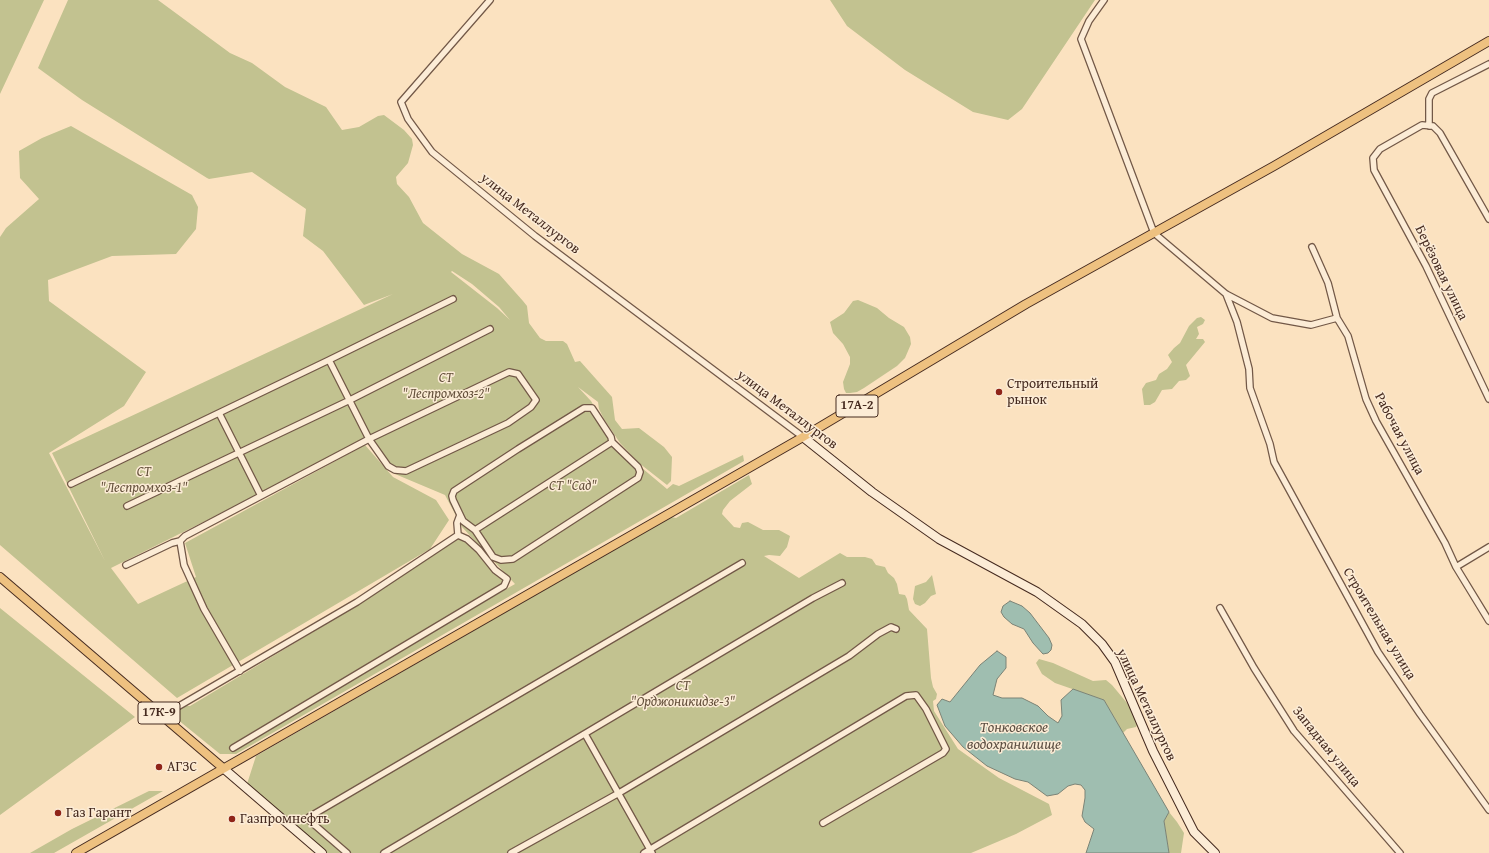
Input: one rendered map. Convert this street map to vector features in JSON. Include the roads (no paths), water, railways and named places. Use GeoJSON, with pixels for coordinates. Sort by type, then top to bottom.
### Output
{"type":"FeatureCollection","features":[{"type":"Feature","properties":{"kind":"main road","name":"17А-2"},"geometry":{"type":"LineString","coordinates":[[76,853],[803,438],[1026,304],[1274,166],[1489,41]]}},
{"type":"Feature","properties":{"kind":"main road","name":"17К-9"},"geometry":{"type":"LineString","coordinates":[[0,577],[223,768]]}},
{"type":"Feature","properties":{"kind":"street","name":"улица Металлургов"},"geometry":{"type":"LineString","coordinates":[[490,0],[401,102],[408,119],[432,152],[535,236],[803,438],[872,492],[939,539],[1037,592],[1082,624],[1102,644],[1115,662],[1153,751],[1194,832],[1215,853]]}},
{"type":"Feature","properties":{"kind":"street"},"geometry":{"type":"LineString","coordinates":[[1104,0],[1089,21],[1080,39],[1154,233],[1226,294],[1272,318],[1311,325],[1337,318]]}},
{"type":"Feature","properties":{"kind":"street"},"geometry":{"type":"LineString","coordinates":[[1489,64],[1432,93],[1429,99],[1429,126],[1432,126],[1440,133],[1489,219]]}},
{"type":"Feature","properties":{"kind":"street","name":"Берёзовая улица"},"geometry":{"type":"LineString","coordinates":[[1429,126],[1422,125],[1380,149],[1373,158],[1374,170],[1426,266],[1489,399]]}},
{"type":"Feature","properties":{"kind":"street","name":"Рабочая улица"},"geometry":{"type":"LineString","coordinates":[[1312,247],[1328,283],[1337,318],[1348,336],[1366,399],[1376,421],[1445,543],[1456,566],[1489,621]]}},
{"type":"Feature","properties":{"kind":"street","name":"Строительная улица"},"geometry":{"type":"LineString","coordinates":[[1226,294],[1237,322],[1250,369],[1250,388],[1270,444],[1274,462],[1378,652],[1420,714],[1489,810]]}},
{"type":"Feature","properties":{"kind":"street"},"geometry":{"type":"LineString","coordinates":[[71,484],[453,299]]}},
{"type":"Feature","properties":{"kind":"street"},"geometry":{"type":"LineString","coordinates":[[127,506],[350,400],[490,329]]}},
{"type":"Feature","properties":{"kind":"street"},"geometry":{"type":"LineString","coordinates":[[126,565],[172,543],[180,541],[185,536],[369,438],[509,372],[518,374],[536,400],[531,407],[508,423],[406,471],[395,470],[388,466],[369,438],[329,360]]}},
{"type":"Feature","properties":{"kind":"street"},"geometry":{"type":"LineString","coordinates":[[584,408],[592,408],[611,437],[612,442],[638,467],[640,472],[638,478],[513,559],[501,560],[494,557],[474,530],[464,522],[460,515],[452,496],[454,491],[584,408]]}},
{"type":"Feature","properties":{"kind":"street"},"geometry":{"type":"LineString","coordinates":[[219,413],[261,496]]}},
{"type":"Feature","properties":{"kind":"street"},"geometry":{"type":"LineString","coordinates":[[474,530],[612,442]]}},
{"type":"Feature","properties":{"kind":"street"},"geometry":{"type":"LineString","coordinates":[[458,536],[457,523],[460,515]]}},
{"type":"Feature","properties":{"kind":"street"},"geometry":{"type":"LineString","coordinates":[[162,716],[357,602],[458,536]]}},
{"type":"Feature","properties":{"kind":"street"},"geometry":{"type":"LineString","coordinates":[[233,748],[504,586],[507,580],[495,570],[471,542],[458,536]]}},
{"type":"Feature","properties":{"kind":"street"},"geometry":{"type":"LineString","coordinates":[[180,541],[184,564],[204,609],[240,671]]}},
{"type":"Feature","properties":{"kind":"street"},"geometry":{"type":"LineString","coordinates":[[1456,566],[1489,547]]}},
{"type":"Feature","properties":{"kind":"street"},"geometry":{"type":"LineString","coordinates":[[347,853],[310,821],[310,817],[742,563]]}},
{"type":"Feature","properties":{"kind":"street"},"geometry":{"type":"LineString","coordinates":[[384,853],[813,598],[842,583]]}},
{"type":"Feature","properties":{"kind":"street","name":"Западная улица"},"geometry":{"type":"LineString","coordinates":[[1220,608],[1254,668],[1294,731],[1400,853]]}},
{"type":"Feature","properties":{"kind":"street"},"geometry":{"type":"LineString","coordinates":[[511,853],[618,793],[849,656],[878,634],[891,627],[896,629]]}},
{"type":"Feature","properties":{"kind":"street"},"geometry":{"type":"LineString","coordinates":[[644,853],[651,851],[906,696],[916,695],[926,709],[946,749],[943,753],[823,823]]}},
{"type":"Feature","properties":{"kind":"street"},"geometry":{"type":"LineString","coordinates":[[584,734],[651,851]]}},
{"type":"Feature","properties":{"kind":"street"},"geometry":{"type":"LineString","coordinates":[[223,768],[322,853]]}},
{"type":"Feature","properties":{"kind":"water"},"geometry":{"type":"Polygon","coordinates":[[[1010,601],[1022,606],[1030,613],[1049,638],[1052,645],[1051,650],[1048,653],[1043,654],[1033,643],[1024,629],[1012,624],[1004,617],[1001,612],[1003,606],[1010,601]]]}},
{"type":"Feature","properties":{"kind":"water","name":"Тонковское водохранилище"},"geometry":{"type":"Polygon","coordinates":[[[997,651],[1006,657],[1006,668],[997,679],[993,695],[1002,698],[1022,698],[1038,706],[1058,723],[1062,716],[1061,700],[1073,689],[1104,700],[1169,812],[1164,821],[1169,853],[1086,853],[1094,829],[1085,822],[1082,816],[1085,790],[1081,785],[1075,784],[1068,786],[1058,794],[1047,796],[1028,782],[1015,779],[987,766],[963,747],[945,726],[937,705],[942,699],[950,702],[980,665],[997,651]]]}},
{"type":"Feature","properties":{"kind":"place","name":"Строительный рынок"},"geometry":{"type":"Point","coordinates":[999,392]}},
{"type":"Feature","properties":{"kind":"place","name":"АГЗС"},"geometry":{"type":"Point","coordinates":[159,767]}},
{"type":"Feature","properties":{"kind":"place","name":"Газ Гарант"},"geometry":{"type":"Point","coordinates":[58,813]}},
{"type":"Feature","properties":{"kind":"place","name":"Газпромнефть"},"geometry":{"type":"Point","coordinates":[232,819]}},
{"type":"Feature","properties":{"kind":"park label","name":"СТ \"Леспромхоз-2\""},"geometry":{"type":"Point","coordinates":[446,386]}},
{"type":"Feature","properties":{"kind":"park label","name":"СТ \"Леспромхоз-1\""},"geometry":{"type":"Point","coordinates":[144,480]}},
{"type":"Feature","properties":{"kind":"park label","name":"СТ \"Сад\""},"geometry":{"type":"Point","coordinates":[573,486]}},
{"type":"Feature","properties":{"kind":"park label","name":"СТ \"Орджоникидзе-3\""},"geometry":{"type":"Point","coordinates":[683,694]}}]}
